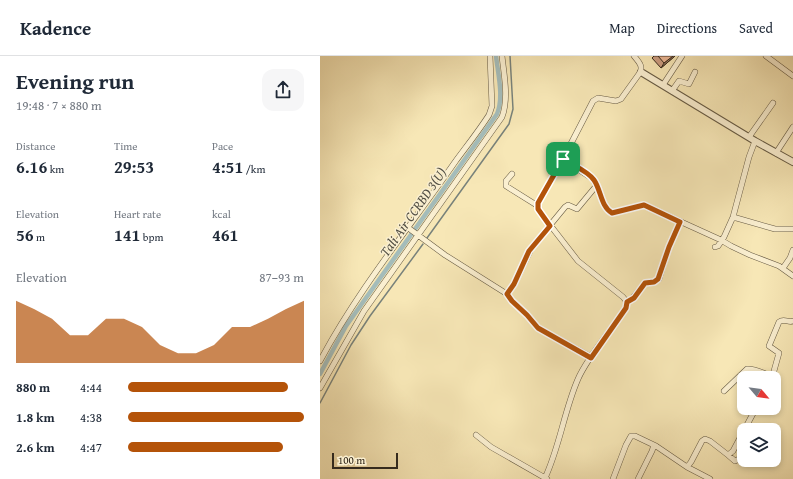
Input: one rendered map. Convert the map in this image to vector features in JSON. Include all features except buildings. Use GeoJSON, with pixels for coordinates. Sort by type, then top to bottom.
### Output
{"type":"FeatureCollection","features":[{"type":"Feature","properties":{"kind":"street"},"geometry":{"type":"LineString","coordinates":[[320,361],[342,322],[489,115],[492,106],[490,56]]}},
{"type":"Feature","properties":{"kind":"street"},"geometry":{"type":"LineString","coordinates":[[320,388],[364,311],[416,234],[502,117],[505,96],[502,56]]}},
{"type":"Feature","properties":{"kind":"street"},"geometry":{"type":"LineString","coordinates":[[538,206],[540,199],[563,159],[593,101],[598,98],[616,101],[621,99],[641,72],[641,66],[634,56]]}},
{"type":"Feature","properties":{"kind":"street"},"geometry":{"type":"LineString","coordinates":[[663,85],[682,56]]}},
{"type":"Feature","properties":{"kind":"street"},"geometry":{"type":"LineString","coordinates":[[766,56],[793,76]]}},
{"type":"Feature","properties":{"kind":"street"},"geometry":{"type":"LineString","coordinates":[[641,72],[755,141],[793,162]]}},
{"type":"Feature","properties":{"kind":"street"},"geometry":{"type":"LineString","coordinates":[[672,91],[678,81],[688,84],[695,72]]}},
{"type":"Feature","properties":{"kind":"street"},"geometry":{"type":"LineString","coordinates":[[749,137],[773,103]]}},
{"type":"Feature","properties":{"kind":"street"},"geometry":{"type":"LineString","coordinates":[[776,153],[793,127]]}},
{"type":"Feature","properties":{"kind":"street"},"geometry":{"type":"LineString","coordinates":[[715,247],[719,245],[724,237],[733,217],[749,157],[755,141]]}},
{"type":"Feature","properties":{"kind":"street"},"geometry":{"type":"LineString","coordinates":[[563,159],[591,176],[597,185],[609,212],[612,213],[644,205],[721,240],[737,249],[783,268],[793,276]]}},
{"type":"Feature","properties":{"kind":"street"},"geometry":{"type":"LineString","coordinates":[[476,435],[492,447],[546,479],[555,454],[566,411],[577,383],[591,358],[626,308],[627,302],[623,297],[578,261],[550,226],[538,206],[506,186],[506,181],[512,174]]}},
{"type":"Feature","properties":{"kind":"street"},"geometry":{"type":"LineString","coordinates":[[507,294],[514,284],[529,251],[566,205],[576,210],[578,209],[597,185]]}},
{"type":"Feature","properties":{"kind":"street"},"geometry":{"type":"LineString","coordinates":[[733,217],[775,229],[793,228]]}},
{"type":"Feature","properties":{"kind":"street"},"geometry":{"type":"LineString","coordinates":[[627,302],[634,298],[645,283],[654,282],[658,279],[669,247],[680,222]]}},
{"type":"Feature","properties":{"kind":"street"},"geometry":{"type":"LineString","coordinates":[[409,228],[445,255],[507,294],[538,328],[591,358]]}},
{"type":"Feature","properties":{"kind":"street"},"geometry":{"type":"LineString","coordinates":[[783,268],[790,258],[793,250]]}},
{"type":"Feature","properties":{"kind":"street"},"geometry":{"type":"LineString","coordinates":[[774,371],[779,353],[768,346],[779,322],[783,320],[793,321]]}},
{"type":"Feature","properties":{"kind":"street"},"geometry":{"type":"LineString","coordinates":[[745,371],[750,369],[757,371]]}},
{"type":"Feature","properties":{"kind":"street"},"geometry":{"type":"LineString","coordinates":[[724,391],[737,379]]}},
{"type":"Feature","properties":{"kind":"street"},"geometry":{"type":"LineString","coordinates":[[728,455],[733,451],[752,415]]}},
{"type":"Feature","properties":{"kind":"street"},"geometry":{"type":"LineString","coordinates":[[613,479],[628,441],[631,436],[635,436],[656,446],[687,467],[710,479]]}},
{"type":"Feature","properties":{"kind":"street"},"geometry":{"type":"LineString","coordinates":[[687,467],[702,441],[705,439],[710,441],[735,461],[737,460]]}},
{"type":"Feature","properties":{"kind":"street"},"geometry":{"type":"LineString","coordinates":[[638,479],[647,458],[656,446]]}},
{"type":"Feature","properties":{"kind":"waterway","name":"Tali Air CCRBD 3(U)"},"geometry":{"type":"LineString","coordinates":[[320,374],[346,326],[497,114],[500,93],[496,56]]}},
{"type":"Feature","properties":{"kind":"waterway"},"geometry":{"type":"LineString","coordinates":[[427,238],[509,124],[513,109],[510,56]]}},
{"type":"Feature","properties":{"kind":"waterway"},"geometry":{"type":"LineString","coordinates":[[320,403],[351,345],[370,316],[423,244]]}},
{"type":"Feature","properties":{"kind":"route"},"geometry":{"type":"LineString","coordinates":[[563,159],[593,179],[599,188],[603,201],[609,212],[614,213],[644,205],[680,222],[669,247],[657,282],[645,283],[634,298],[627,302],[626,308],[591,358],[538,328],[507,294],[514,284],[529,251],[550,226],[538,209],[538,203],[563,159]]}}]}
